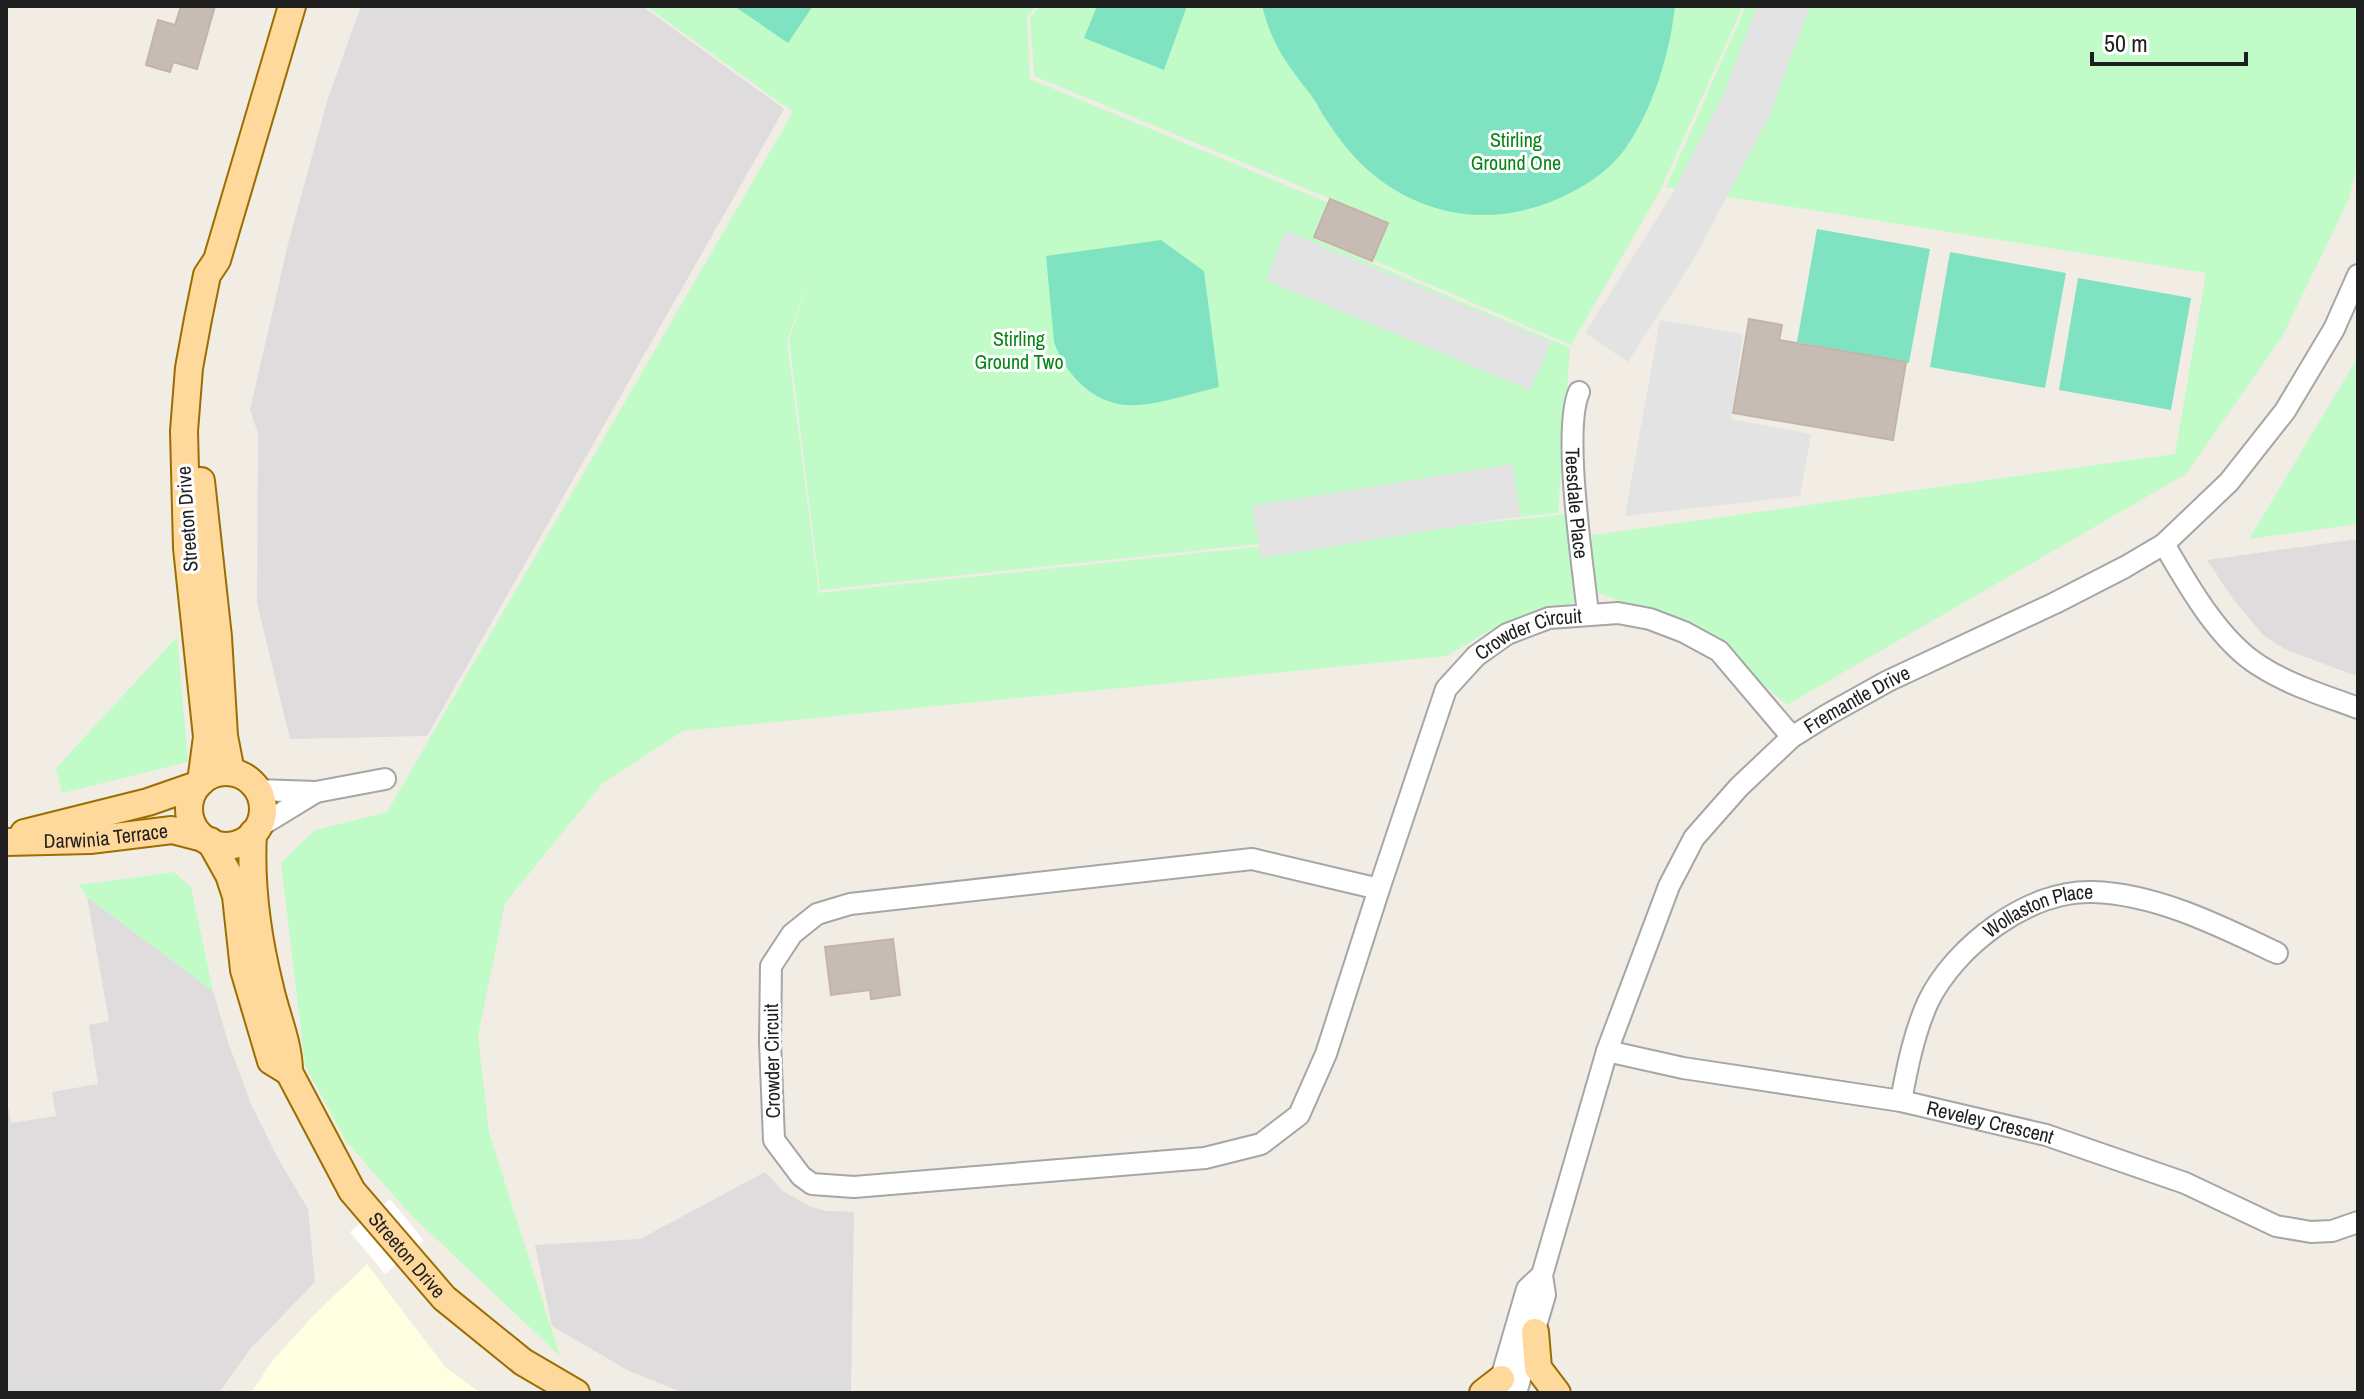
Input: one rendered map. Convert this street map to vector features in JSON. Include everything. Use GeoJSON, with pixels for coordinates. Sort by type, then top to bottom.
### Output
{"type":"FeatureCollection","features":[{"type":"Feature","properties":{"kind":"main road","name":"Streeton Drive"},"geometry":{"type":"LineString","coordinates":[[199,784],[207,737],[187,548],[183,442],[189,368],[207,275],[217,260],[292,6]]}},
{"type":"Feature","properties":{"kind":"main road","name":"Streeton Drive"},"geometry":{"type":"LineString","coordinates":[[217,260],[219,277],[202,400],[202,491],[218,637],[224,736],[231,772]]}},
{"type":"Feature","properties":{"kind":"main road"},"geometry":{"type":"LineString","coordinates":[[218,772],[243,776],[257,790],[263,808],[255,830],[233,845],[220,845],[207,840],[195,829],[189,816],[189,803],[199,784],[218,772]]}},
{"type":"Feature","properties":{"kind":"main road","name":"Darwinia Terrace"},"geometry":{"type":"LineString","coordinates":[[6,841],[33,829],[148,802],[199,784]]}},
{"type":"Feature","properties":{"kind":"main road","name":"Darwinia Terrace"},"geometry":{"type":"LineString","coordinates":[[6,841],[90,840],[172,830],[207,840]]}},
{"type":"Feature","properties":{"kind":"main road","name":"Streeton Drive"},"geometry":{"type":"LineString","coordinates":[[255,830],[251,868],[259,935],[274,1007],[289,1054],[289,1072],[352,1191],[444,1298],[523,1362],[576,1393]]}},
{"type":"Feature","properties":{"kind":"main road","name":"Streeton Drive"},"geometry":{"type":"LineString","coordinates":[[207,840],[229,875],[236,896],[244,970],[271,1061],[289,1072]]}},
{"type":"Feature","properties":{"kind":"main road"},"geometry":{"type":"LineString","coordinates":[[1535,1332],[1538,1368],[1557,1393]]}},
{"type":"Feature","properties":{"kind":"street","name":"Fremantle Drive"},"geometry":{"type":"LineString","coordinates":[[1499,1389],[1535,1332],[1545,1295],[1542,1275],[1607,1051],[1669,886],[1694,838],[1739,787],[1792,737],[1888,681],[2055,603],[2164,544],[2229,482],[2285,411],[2334,329],[2358,275]]}},
{"type":"Feature","properties":{"kind":"street","name":"Teesdale Place"},"geometry":{"type":"LineString","coordinates":[[1579,392],[1574,404],[1574,476],[1588,614]]}},
{"type":"Feature","properties":{"kind":"street"},"geometry":{"type":"LineString","coordinates":[[2164,544],[2181,573],[2240,652],[2261,668],[2358,708]]}},
{"type":"Feature","properties":{"kind":"street","name":"Crowder Circuit"},"geometry":{"type":"LineString","coordinates":[[1379,889],[1252,859],[850,904],[817,914],[792,934],[771,966],[774,1140],[801,1176],[812,1184],[854,1187],[1205,1158],[1261,1144],[1299,1115],[1326,1054],[1446,689],[1476,656],[1507,634],[1549,618],[1618,613],[1650,619],[1684,632],[1719,651],[1792,737]]}},
{"type":"Feature","properties":{"kind":"street"},"geometry":{"type":"LineString","coordinates":[[257,790],[316,792],[385,779]]}},
{"type":"Feature","properties":{"kind":"street"},"geometry":{"type":"LineString","coordinates":[[255,830],[316,792]]}},
{"type":"Feature","properties":{"kind":"street","name":"Wollaston Place"},"geometry":{"type":"LineString","coordinates":[[1901,1101],[1908,1061],[1929,1000],[1959,959],[1992,928],[2004,918],[2042,899],[2092,891],[2138,899],[2200,916],[2277,953]]}},
{"type":"Feature","properties":{"kind":"street","name":"Reveley Crescent"},"geometry":{"type":"LineString","coordinates":[[1607,1051],[1683,1068],[1901,1101],[2046,1135],[2185,1183],[2276,1226],[2311,1232],[2332,1231],[2358,1222]]}},
{"type":"Feature","properties":{"kind":"street","name":"Fremantle Drive"},"geometry":{"type":"LineString","coordinates":[[1499,1389],[1527,1289],[1542,1275]]}},
{"type":"Feature","properties":{"kind":"shaded area"},"geometry":{"type":"Polygon","coordinates":[[[361,6],[642,6],[784,109],[427,736],[290,739],[257,603],[258,433],[250,410],[288,244],[328,98],[361,6]]]}},
{"type":"Feature","properties":{"kind":"shaded area"},"geometry":{"type":"Polygon","coordinates":[[[1757,6],[1810,6],[1768,119],[1694,259],[1628,362],[1585,333],[1670,198],[1722,98],[1757,6]]]}},
{"type":"Feature","properties":{"kind":"shaded area"},"geometry":{"type":"Polygon","coordinates":[[[1286,231],[1551,342],[1530,390],[1266,280],[1286,231]]]}},
{"type":"Feature","properties":{"kind":"shaded area"},"geometry":{"type":"Polygon","coordinates":[[[1660,320],[1743,334],[1731,419],[1811,434],[1800,496],[1625,516],[1660,320]]]}},
{"type":"Feature","properties":{"kind":"shaded area"},"geometry":{"type":"Polygon","coordinates":[[[1512,464],[1521,516],[1261,558],[1252,506],[1512,464]]]}},
{"type":"Feature","properties":{"kind":"shaded area"},"geometry":{"type":"Polygon","coordinates":[[[2358,539],[2356,676],[2285,649],[2264,636],[2233,599],[2207,560],[2358,539]]]}},
{"type":"Feature","properties":{"kind":"shaded area"},"geometry":{"type":"Polygon","coordinates":[[[87,897],[213,991],[251,1104],[308,1209],[315,1282],[251,1348],[219,1393],[6,1393],[6,1095],[11,1123],[56,1116],[52,1092],[98,1084],[89,1025],[109,1021],[87,897]]]}},
{"type":"Feature","properties":{"kind":"shaded area"},"geometry":{"type":"Polygon","coordinates":[[[765,1172],[783,1191],[809,1206],[826,1211],[854,1212],[851,1393],[684,1393],[629,1371],[552,1326],[535,1245],[640,1239],[765,1172]]]}},
{"type":"Feature","properties":{"kind":"shaded area"},"geometry":{"type":"Polygon","coordinates":[[[367,1264],[446,1368],[481,1393],[251,1393],[272,1361],[367,1264]]]}},
{"type":"Feature","properties":{"kind":"green space","name":"Stirling Ground Two"},"geometry":{"type":"Polygon","coordinates":[[[646,6],[1036,6],[1027,16],[1030,79],[1329,203],[1315,239],[1570,348],[1558,513],[820,590],[789,340],[810,276],[787,341],[819,593],[1568,514],[1576,602],[1492,629],[1447,656],[683,731],[603,783],[505,903],[478,1036],[489,1132],[560,1356],[410,1214],[345,1140],[305,1065],[281,863],[315,830],[387,812],[793,112],[646,6]]]}},
{"type":"Feature","properties":{"kind":"green space"},"geometry":{"type":"Polygon","coordinates":[[[734,6],[813,6],[788,43],[734,6]]]}},
{"type":"Feature","properties":{"kind":"green space","name":"Stirling Ground One"},"geometry":{"type":"Polygon","coordinates":[[[1040,6],[1743,6],[1660,191],[1571,345],[1373,260],[1389,223],[1034,76],[1030,17],[1040,6]]]}},
{"type":"Feature","properties":{"kind":"green space"},"geometry":{"type":"Polygon","coordinates":[[[1097,6],[1187,6],[1164,70],[1084,38],[1097,6]]]}},
{"type":"Feature","properties":{"kind":"green space"},"geometry":{"type":"Polygon","coordinates":[[[1262,6],[1675,6],[1669,43],[1652,99],[1635,134],[1614,162],[1588,183],[1549,203],[1498,214],[1472,215],[1446,211],[1398,192],[1361,164],[1337,136],[1281,54],[1262,6]]]}},
{"type":"Feature","properties":{"kind":"green space"},"geometry":{"type":"Polygon","coordinates":[[[1746,6],[2358,6],[2358,161],[2349,199],[2282,337],[2186,474],[1787,705],[1707,635],[1594,591],[1592,535],[2175,454],[2206,273],[1666,187],[1746,6]]]}},
{"type":"Feature","properties":{"kind":"green space"},"geometry":{"type":"Polygon","coordinates":[[[1817,229],[1930,249],[1909,363],[1797,342],[1817,229]]]}},
{"type":"Feature","properties":{"kind":"green space"},"geometry":{"type":"Polygon","coordinates":[[[1161,240],[1204,271],[1219,387],[1148,404],[1110,402],[1097,396],[1075,378],[1059,355],[1054,342],[1046,256],[1161,240]]]}},
{"type":"Feature","properties":{"kind":"green space"},"geometry":{"type":"Polygon","coordinates":[[[1950,252],[2066,273],[2045,388],[1930,367],[1950,252]]]}},
{"type":"Feature","properties":{"kind":"green space"},"geometry":{"type":"Polygon","coordinates":[[[2078,278],[2191,298],[2171,410],[2059,390],[2078,278]]]}},
{"type":"Feature","properties":{"kind":"green space"},"geometry":{"type":"Polygon","coordinates":[[[2358,357],[2358,524],[2249,539],[2358,357]]]}},
{"type":"Feature","properties":{"kind":"green space"},"geometry":{"type":"Polygon","coordinates":[[[177,637],[188,762],[62,793],[56,768],[177,637]]]}},
{"type":"Feature","properties":{"kind":"green space"},"geometry":{"type":"Polygon","coordinates":[[[174,872],[191,887],[213,991],[87,897],[79,885],[174,872]]]}},
{"type":"Feature","properties":{"kind":"pier"},"geometry":{"type":"Polygon","coordinates":[[[390,1199],[424,1241],[385,1274],[350,1232],[390,1199]]]}},
{"type":"Feature","properties":{"kind":"building"},"geometry":{"type":"Polygon","coordinates":[[[181,6],[215,6],[197,69],[173,62],[170,72],[146,65],[158,20],[175,25],[181,6]]]}},
{"type":"Feature","properties":{"kind":"building"},"geometry":{"type":"Polygon","coordinates":[[[1330,199],[1388,223],[1372,261],[1314,237],[1330,199]]]}},
{"type":"Feature","properties":{"kind":"building"},"geometry":{"type":"Polygon","coordinates":[[[1749,319],[1782,325],[1779,340],[1906,362],[1893,440],[1733,413],[1749,319]]]}},
{"type":"Feature","properties":{"kind":"building"},"geometry":{"type":"Polygon","coordinates":[[[893,939],[900,995],[871,999],[870,990],[831,995],[825,947],[893,939]]]}}]}
